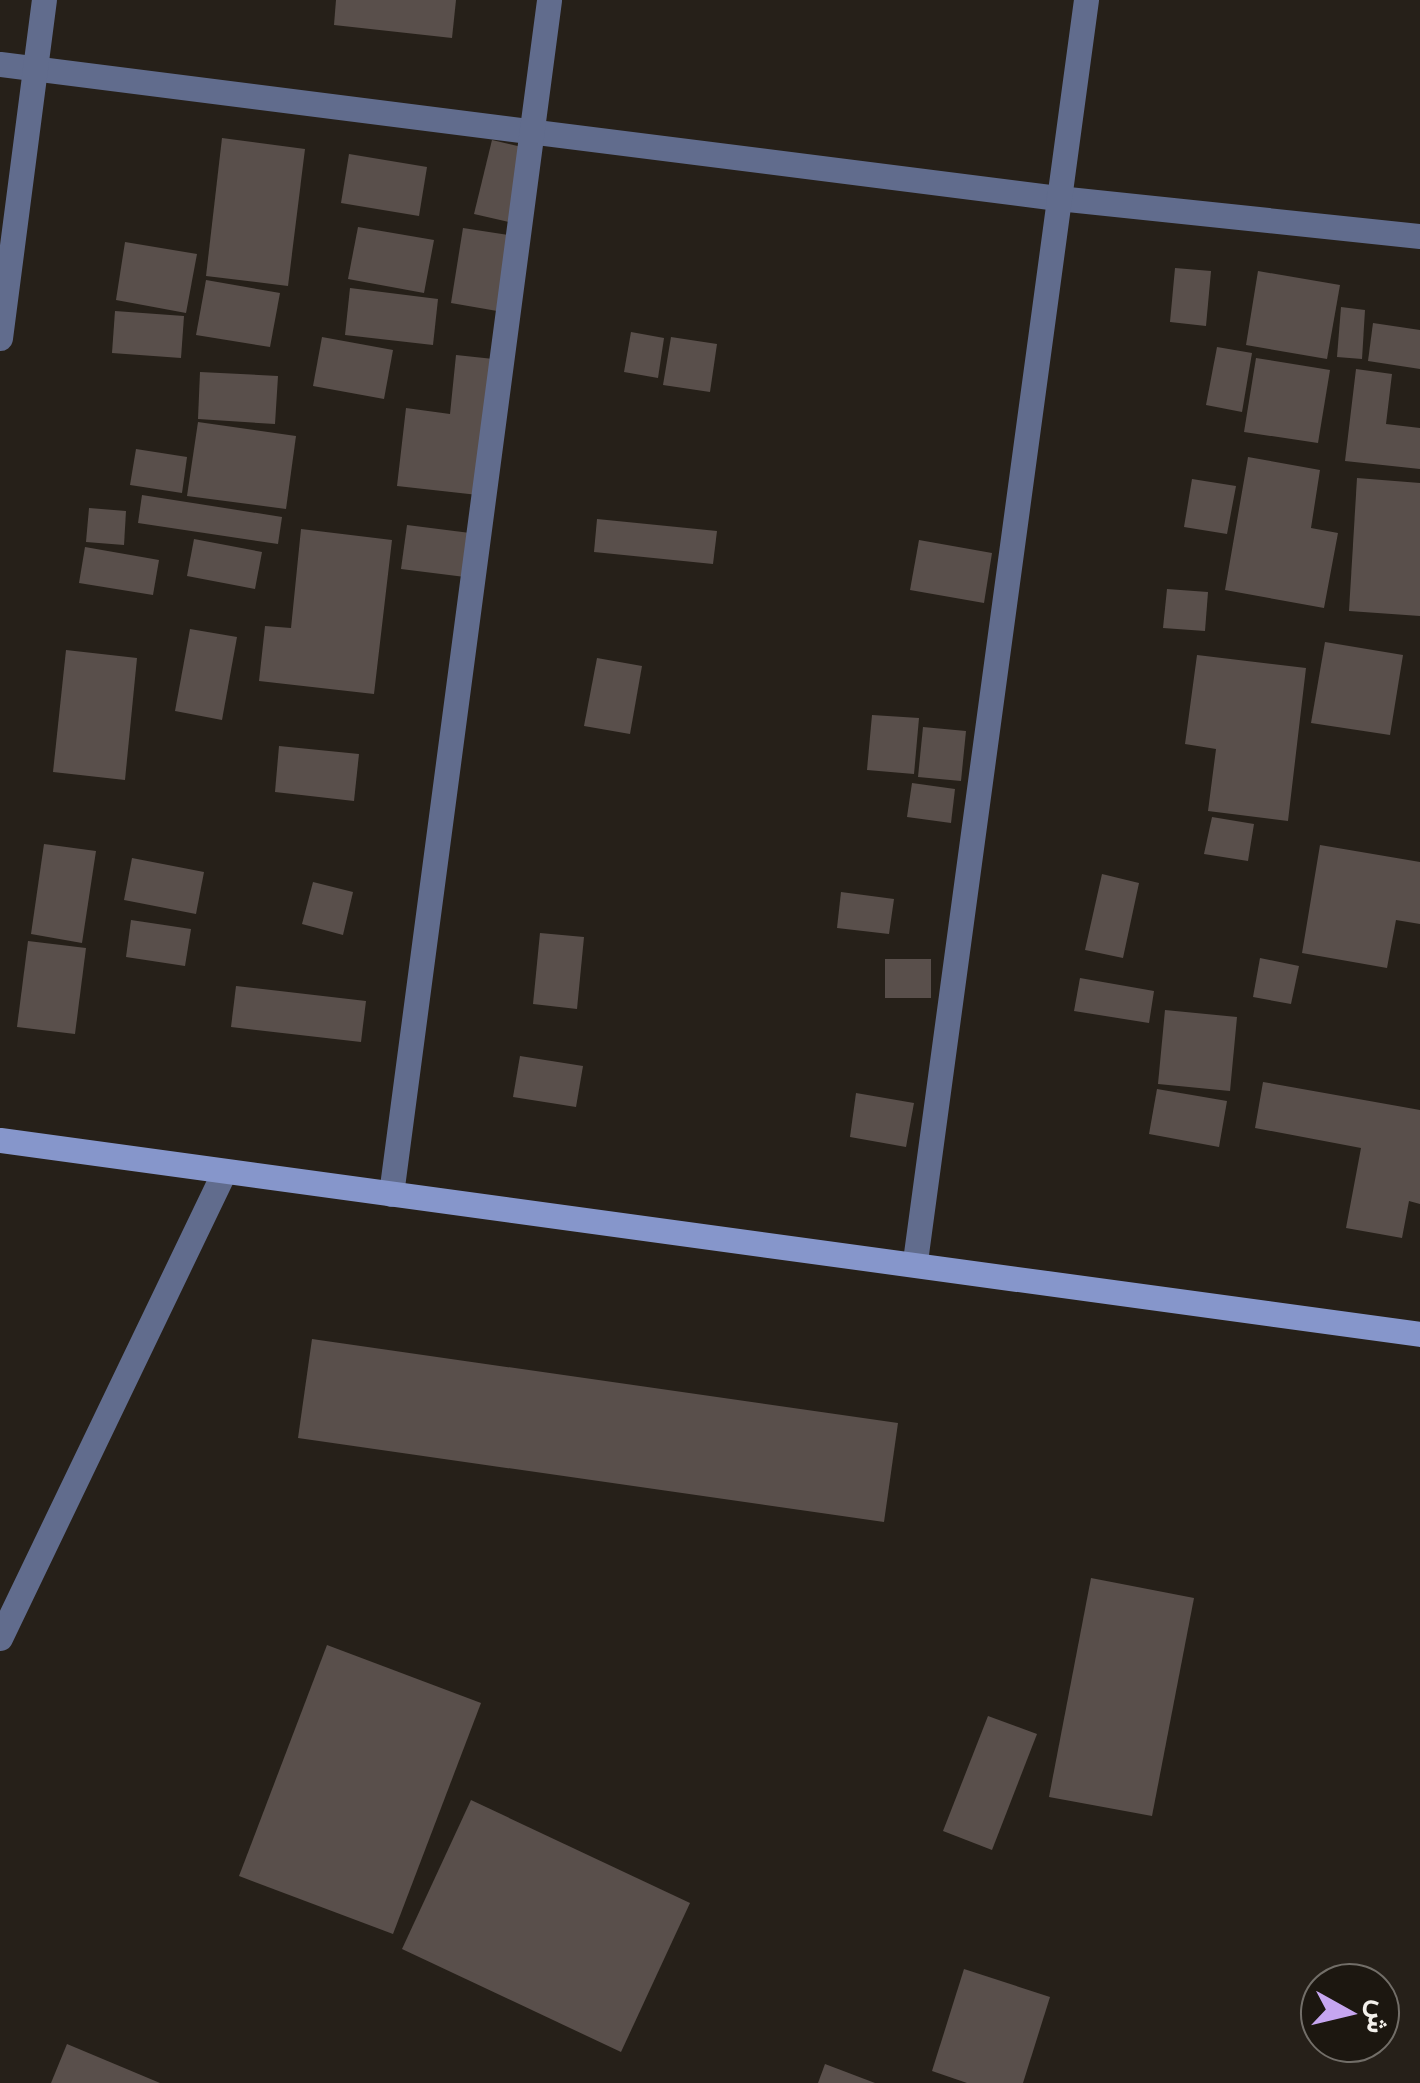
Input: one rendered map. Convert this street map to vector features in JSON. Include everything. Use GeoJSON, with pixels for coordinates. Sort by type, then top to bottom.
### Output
{"type":"FeatureCollection","features":[{"type":"Feature","properties":{"kind":"main road"},"geometry":{"type":"LineString","coordinates":[[0,1140],[915,1261],[1420,1334]]}},
{"type":"Feature","properties":{"kind":"street"},"geometry":{"type":"LineString","coordinates":[[0,338],[44,0]]}},
{"type":"Feature","properties":{"kind":"street"},"geometry":{"type":"LineString","coordinates":[[391,1194],[549,0]]}},
{"type":"Feature","properties":{"kind":"street"},"geometry":{"type":"LineString","coordinates":[[915,1261],[1086,0]]}},
{"type":"Feature","properties":{"kind":"street"},"geometry":{"type":"LineString","coordinates":[[0,64],[1058,198],[1420,236]]}},
{"type":"Feature","properties":{"kind":"street"},"geometry":{"type":"LineString","coordinates":[[0,1638],[224,1172]]}},
{"type":"Feature","properties":{"kind":"building"},"geometry":{"type":"Polygon","coordinates":[[[336,0],[456,0],[452,38],[334,25],[336,0]]]}},
{"type":"Feature","properties":{"kind":"building"},"geometry":{"type":"Polygon","coordinates":[[[222,138],[305,149],[288,286],[206,276],[222,138]]]}},
{"type":"Feature","properties":{"kind":"building"},"geometry":{"type":"Polygon","coordinates":[[[492,140],[535,150],[517,224],[474,214],[492,140]]]}},
{"type":"Feature","properties":{"kind":"building"},"geometry":{"type":"Polygon","coordinates":[[[349,154],[427,167],[419,216],[341,203],[349,154]]]}},
{"type":"Feature","properties":{"kind":"building"},"geometry":{"type":"Polygon","coordinates":[[[358,227],[434,240],[424,293],[348,279],[358,227]]]}},
{"type":"Feature","properties":{"kind":"building"},"geometry":{"type":"Polygon","coordinates":[[[463,228],[515,236],[503,312],[451,303],[463,228]]]}},
{"type":"Feature","properties":{"kind":"building"},"geometry":{"type":"Polygon","coordinates":[[[125,242],[197,254],[186,313],[116,300],[125,242]]]}},
{"type":"Feature","properties":{"kind":"building"},"geometry":{"type":"Polygon","coordinates":[[[1175,268],[1211,271],[1206,326],[1170,322],[1175,268]]]}},
{"type":"Feature","properties":{"kind":"building"},"geometry":{"type":"Polygon","coordinates":[[[1258,271],[1340,285],[1327,359],[1246,345],[1258,271]]]}},
{"type":"Feature","properties":{"kind":"building"},"geometry":{"type":"Polygon","coordinates":[[[206,280],[280,293],[270,347],[196,335],[206,280]]]}},
{"type":"Feature","properties":{"kind":"building"},"geometry":{"type":"Polygon","coordinates":[[[350,288],[438,299],[433,345],[345,335],[350,288]]]}},
{"type":"Feature","properties":{"kind":"building"},"geometry":{"type":"Polygon","coordinates":[[[1341,307],[1365,310],[1362,359],[1337,357],[1341,307]]]}},
{"type":"Feature","properties":{"kind":"building"},"geometry":{"type":"Polygon","coordinates":[[[115,311],[184,316],[181,358],[112,353],[115,311]]]}},
{"type":"Feature","properties":{"kind":"building"},"geometry":{"type":"Polygon","coordinates":[[[1373,323],[1420,330],[1420,369],[1368,361],[1373,323]]]}},
{"type":"Feature","properties":{"kind":"building"},"geometry":{"type":"Polygon","coordinates":[[[631,332],[664,338],[658,378],[624,372],[631,332]]]}},
{"type":"Feature","properties":{"kind":"building"},"geometry":{"type":"Polygon","coordinates":[[[322,337],[393,350],[384,399],[313,386],[322,337]]]}},
{"type":"Feature","properties":{"kind":"building"},"geometry":{"type":"Polygon","coordinates":[[[671,337],[717,344],[710,392],[663,385],[671,337]]]}},
{"type":"Feature","properties":{"kind":"building"},"geometry":{"type":"Polygon","coordinates":[[[1217,347],[1252,353],[1242,412],[1206,405],[1217,347]]]}},
{"type":"Feature","properties":{"kind":"building"},"geometry":{"type":"Polygon","coordinates":[[[456,355],[503,360],[487,496],[397,486],[406,408],[450,414],[456,355]]]}},
{"type":"Feature","properties":{"kind":"building"},"geometry":{"type":"Polygon","coordinates":[[[1256,358],[1330,370],[1318,443],[1244,432],[1256,358]]]}},
{"type":"Feature","properties":{"kind":"building"},"geometry":{"type":"Polygon","coordinates":[[[1356,369],[1392,374],[1386,424],[1420,428],[1420,469],[1345,461],[1356,369]]]}},
{"type":"Feature","properties":{"kind":"building"},"geometry":{"type":"Polygon","coordinates":[[[200,372],[278,376],[275,424],[198,419],[200,372]]]}},
{"type":"Feature","properties":{"kind":"building"},"geometry":{"type":"Polygon","coordinates":[[[198,422],[296,436],[286,509],[187,496],[198,422]]]}},
{"type":"Feature","properties":{"kind":"building"},"geometry":{"type":"Polygon","coordinates":[[[136,449],[187,457],[182,493],[130,485],[136,449]]]}},
{"type":"Feature","properties":{"kind":"building"},"geometry":{"type":"Polygon","coordinates":[[[1248,457],[1320,470],[1311,528],[1338,533],[1324,608],[1225,590],[1248,457]]]}},
{"type":"Feature","properties":{"kind":"building"},"geometry":{"type":"Polygon","coordinates":[[[1357,478],[1420,483],[1420,616],[1349,611],[1357,478]]]}},
{"type":"Feature","properties":{"kind":"building"},"geometry":{"type":"Polygon","coordinates":[[[1192,479],[1236,486],[1227,534],[1184,527],[1192,479]]]}},
{"type":"Feature","properties":{"kind":"building"},"geometry":{"type":"Polygon","coordinates":[[[142,495],[282,517],[278,544],[138,523],[142,495]]]}},
{"type":"Feature","properties":{"kind":"building"},"geometry":{"type":"Polygon","coordinates":[[[89,508],[126,511],[124,545],[86,542],[89,508]]]}},
{"type":"Feature","properties":{"kind":"building"},"geometry":{"type":"Polygon","coordinates":[[[597,519],[717,531],[713,564],[594,552],[597,519]]]}},
{"type":"Feature","properties":{"kind":"building"},"geometry":{"type":"Polygon","coordinates":[[[407,525],[478,534],[473,578],[401,569],[407,525]]]}},
{"type":"Feature","properties":{"kind":"building"},"geometry":{"type":"Polygon","coordinates":[[[301,529],[392,540],[374,694],[259,681],[265,626],[291,628],[301,529]]]}},
{"type":"Feature","properties":{"kind":"building"},"geometry":{"type":"Polygon","coordinates":[[[194,539],[262,552],[255,589],[187,576],[194,539]]]}},
{"type":"Feature","properties":{"kind":"building"},"geometry":{"type":"Polygon","coordinates":[[[919,540],[992,553],[984,603],[910,590],[919,540]]]}},
{"type":"Feature","properties":{"kind":"building"},"geometry":{"type":"Polygon","coordinates":[[[85,547],[159,560],[153,595],[79,583],[85,547]]]}},
{"type":"Feature","properties":{"kind":"building"},"geometry":{"type":"Polygon","coordinates":[[[1167,589],[1208,592],[1205,631],[1163,628],[1167,589]]]}},
{"type":"Feature","properties":{"kind":"building"},"geometry":{"type":"Polygon","coordinates":[[[190,629],[237,637],[222,720],[175,711],[190,629]]]}},
{"type":"Feature","properties":{"kind":"building"},"geometry":{"type":"Polygon","coordinates":[[[1325,642],[1403,655],[1390,735],[1311,723],[1325,642]]]}},
{"type":"Feature","properties":{"kind":"building"},"geometry":{"type":"Polygon","coordinates":[[[66,650],[137,658],[125,780],[53,772],[66,650]]]}},
{"type":"Feature","properties":{"kind":"building"},"geometry":{"type":"Polygon","coordinates":[[[1197,655],[1306,668],[1288,821],[1208,811],[1216,749],[1185,744],[1197,655]]]}},
{"type":"Feature","properties":{"kind":"building"},"geometry":{"type":"Polygon","coordinates":[[[597,658],[642,666],[630,734],[584,726],[597,658]]]}},
{"type":"Feature","properties":{"kind":"building"},"geometry":{"type":"Polygon","coordinates":[[[872,715],[919,718],[914,774],[867,770],[872,715]]]}},
{"type":"Feature","properties":{"kind":"building"},"geometry":{"type":"Polygon","coordinates":[[[923,727],[966,731],[961,781],[918,777],[923,727]]]}},
{"type":"Feature","properties":{"kind":"building"},"geometry":{"type":"Polygon","coordinates":[[[279,746],[359,754],[354,801],[275,792],[279,746]]]}},
{"type":"Feature","properties":{"kind":"building"},"geometry":{"type":"Polygon","coordinates":[[[912,783],[955,789],[951,823],[907,817],[912,783]]]}},
{"type":"Feature","properties":{"kind":"building"},"geometry":{"type":"Polygon","coordinates":[[[1212,817],[1254,824],[1248,861],[1204,854],[1212,817]]]}},
{"type":"Feature","properties":{"kind":"building"},"geometry":{"type":"Polygon","coordinates":[[[44,844],[96,851],[82,943],[31,934],[44,844]]]}},
{"type":"Feature","properties":{"kind":"building"},"geometry":{"type":"Polygon","coordinates":[[[1320,845],[1420,862],[1420,924],[1396,920],[1387,968],[1302,953],[1320,845]]]}},
{"type":"Feature","properties":{"kind":"building"},"geometry":{"type":"Polygon","coordinates":[[[132,858],[204,872],[196,914],[124,900],[132,858]]]}},
{"type":"Feature","properties":{"kind":"building"},"geometry":{"type":"Polygon","coordinates":[[[1102,874],[1139,883],[1123,958],[1085,950],[1102,874]]]}},
{"type":"Feature","properties":{"kind":"building"},"geometry":{"type":"Polygon","coordinates":[[[313,882],[353,892],[343,935],[302,924],[313,882]]]}},
{"type":"Feature","properties":{"kind":"building"},"geometry":{"type":"Polygon","coordinates":[[[841,892],[894,899],[889,934],[837,928],[841,892]]]}},
{"type":"Feature","properties":{"kind":"building"},"geometry":{"type":"Polygon","coordinates":[[[131,920],[191,929],[185,966],[126,957],[131,920]]]}},
{"type":"Feature","properties":{"kind":"building"},"geometry":{"type":"Polygon","coordinates":[[[540,933],[584,937],[577,1009],[533,1004],[540,933]]]}},
{"type":"Feature","properties":{"kind":"building"},"geometry":{"type":"Polygon","coordinates":[[[28,941],[86,948],[75,1034],[17,1027],[28,941]]]}},
{"type":"Feature","properties":{"kind":"building"},"geometry":{"type":"Polygon","coordinates":[[[1260,958],[1299,966],[1291,1004],[1253,997],[1260,958]]]}},
{"type":"Feature","properties":{"kind":"building"},"geometry":{"type":"Polygon","coordinates":[[[885,959],[931,959],[931,998],[885,998],[885,959]]]}},
{"type":"Feature","properties":{"kind":"building"},"geometry":{"type":"Polygon","coordinates":[[[1080,978],[1154,991],[1149,1023],[1074,1011],[1080,978]]]}},
{"type":"Feature","properties":{"kind":"building"},"geometry":{"type":"Polygon","coordinates":[[[236,986],[366,1001],[361,1042],[231,1027],[236,986]]]}},
{"type":"Feature","properties":{"kind":"building"},"geometry":{"type":"Polygon","coordinates":[[[1165,1010],[1237,1017],[1230,1091],[1158,1084],[1165,1010]]]}},
{"type":"Feature","properties":{"kind":"building"},"geometry":{"type":"Polygon","coordinates":[[[520,1056],[583,1066],[576,1107],[513,1097],[520,1056]]]}},
{"type":"Feature","properties":{"kind":"building"},"geometry":{"type":"Polygon","coordinates":[[[1263,1082],[1420,1110],[1420,1204],[1409,1201],[1402,1238],[1346,1228],[1361,1148],[1255,1128],[1263,1082]]]}},
{"type":"Feature","properties":{"kind":"building"},"geometry":{"type":"Polygon","coordinates":[[[1157,1089],[1227,1101],[1219,1147],[1149,1134],[1157,1089]]]}},
{"type":"Feature","properties":{"kind":"building"},"geometry":{"type":"Polygon","coordinates":[[[856,1093],[914,1103],[906,1147],[850,1137],[856,1093]]]}},
{"type":"Feature","properties":{"kind":"building"},"geometry":{"type":"Polygon","coordinates":[[[312,1339],[898,1423],[884,1522],[298,1438],[312,1339]]]}},
{"type":"Feature","properties":{"kind":"building"},"geometry":{"type":"Polygon","coordinates":[[[1091,1578],[1194,1598],[1152,1816],[1049,1797],[1091,1578]]]}},
{"type":"Feature","properties":{"kind":"building"},"geometry":{"type":"Polygon","coordinates":[[[327,1645],[481,1703],[393,1934],[239,1876],[327,1645]]]}},
{"type":"Feature","properties":{"kind":"building"},"geometry":{"type":"Polygon","coordinates":[[[988,1716],[1037,1734],[992,1850],[943,1831],[988,1716]]]}},
{"type":"Feature","properties":{"kind":"building"},"geometry":{"type":"Polygon","coordinates":[[[471,1800],[690,1903],[621,2052],[402,1949],[471,1800]]]}},
{"type":"Feature","properties":{"kind":"building"},"geometry":{"type":"Polygon","coordinates":[[[964,1969],[1050,1997],[1023,2083],[967,2083],[932,2071],[964,1969]]]}},
{"type":"Feature","properties":{"kind":"building"},"geometry":{"type":"Polygon","coordinates":[[[67,2044],[160,2083],[51,2083],[67,2044]]]}},
{"type":"Feature","properties":{"kind":"building"},"geometry":{"type":"Polygon","coordinates":[[[825,2064],[875,2083],[818,2083],[825,2064]]]}}]}
